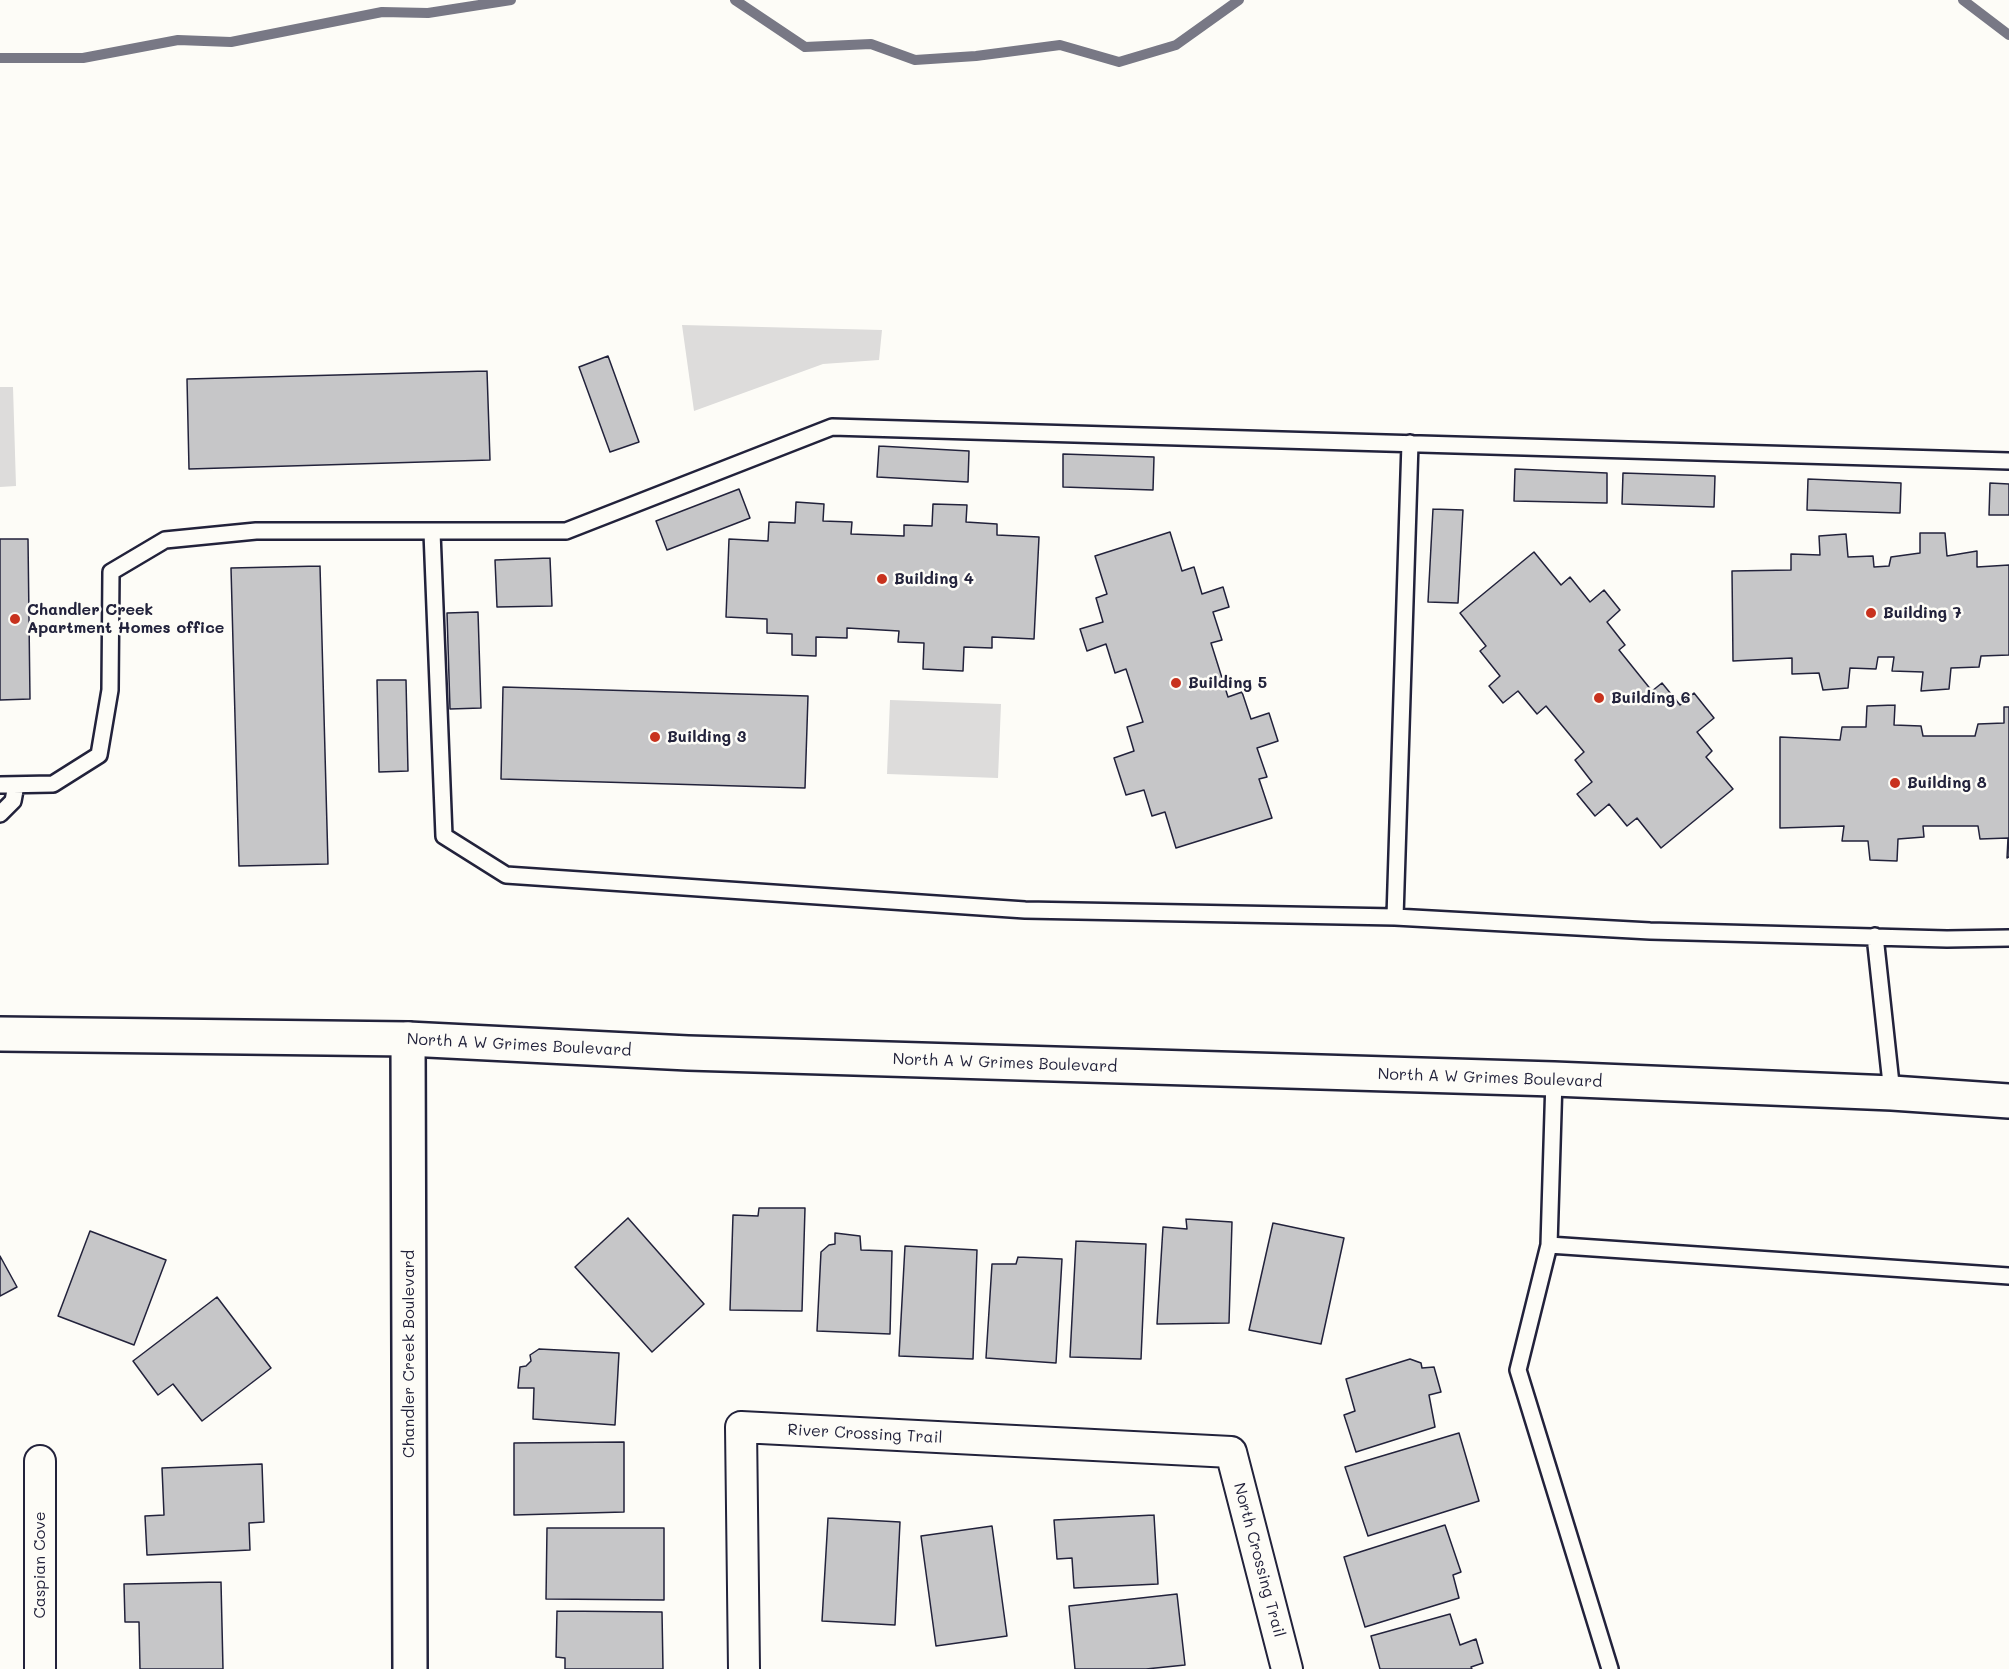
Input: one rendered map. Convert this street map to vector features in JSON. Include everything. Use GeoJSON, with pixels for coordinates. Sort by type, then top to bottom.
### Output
{"type":"FeatureCollection","features":[{"type":"Feature","properties":{"kind":"main road","name":"North A W Grimes Boulevard"},"geometry":{"type":"LineString","coordinates":[[0,1034],[408,1039],[700,1054],[1554,1079],[1892,1093],[2009,1101]]}},
{"type":"Feature","properties":{"kind":"main road","name":"Chandler Creek Boulevard"},"geometry":{"type":"LineString","coordinates":[[408,1039],[410,1669]]}},
{"type":"Feature","properties":{"kind":"street","name":"River Crossing Trail"},"geometry":{"type":"LineString","coordinates":[[744,1669],[741,1427],[1231,1452]]}},
{"type":"Feature","properties":{"kind":"street","name":"North Crossing Trail"},"geometry":{"type":"LineString","coordinates":[[1231,1452],[1287,1669]]}},
{"type":"Feature","properties":{"kind":"street","name":"Caspian Cove"},"geometry":{"type":"LineString","coordinates":[[40,1461],[40,1669]]}},
{"type":"Feature","properties":{"kind":"lane"},"geometry":{"type":"LineString","coordinates":[[0,785],[53,784],[99,755],[110,690],[111,572],[165,540],[255,531],[566,531],[832,427],[2009,461]]}},
{"type":"Feature","properties":{"kind":"lane"},"geometry":{"type":"LineString","coordinates":[[1395,917],[1410,443]]}},
{"type":"Feature","properties":{"kind":"lane"},"geometry":{"type":"LineString","coordinates":[[432,532],[444,836],[506,875],[1025,910],[1395,917],[1650,931],[1947,939],[2009,938]]}},
{"type":"Feature","properties":{"kind":"lane"},"geometry":{"type":"LineString","coordinates":[[0,814],[13,801],[16,785]]}},
{"type":"Feature","properties":{"kind":"lane"},"geometry":{"type":"LineString","coordinates":[[1875,936],[1892,1093]]}},
{"type":"Feature","properties":{"kind":"lane"},"geometry":{"type":"LineString","coordinates":[[1554,1079],[1549,1245],[1518,1370],[1610,1669]]}},
{"type":"Feature","properties":{"kind":"lane"},"geometry":{"type":"LineString","coordinates":[[1549,1245],[2009,1276]]}},
{"type":"Feature","properties":{"kind":"shaded area"},"geometry":{"type":"Polygon","coordinates":[[[682,325],[882,330],[879,360],[823,364],[694,411],[682,325]]]}},
{"type":"Feature","properties":{"kind":"shaded area"},"geometry":{"type":"Polygon","coordinates":[[[0,387],[13,387],[16,486],[0,487],[0,387]]]}},
{"type":"Feature","properties":{"kind":"shaded area"},"geometry":{"type":"Polygon","coordinates":[[[890,700],[1001,704],[998,778],[887,774],[890,700]]]}},
{"type":"Feature","properties":{"kind":"building"},"geometry":{"type":"Polygon","coordinates":[[[608,356],[639,442],[610,452],[579,367],[608,356]]]}},
{"type":"Feature","properties":{"kind":"building"},"geometry":{"type":"Polygon","coordinates":[[[487,371],[490,460],[189,469],[187,379],[487,371]]]}},
{"type":"Feature","properties":{"kind":"building"},"geometry":{"type":"Polygon","coordinates":[[[879,446],[969,451],[968,482],[877,477],[879,446]]]}},
{"type":"Feature","properties":{"kind":"building"},"geometry":{"type":"Polygon","coordinates":[[[1063,454],[1154,457],[1153,490],[1063,487],[1063,454]]]}},
{"type":"Feature","properties":{"kind":"building"},"geometry":{"type":"Polygon","coordinates":[[[1515,469],[1607,473],[1607,503],[1514,501],[1515,469]]]}},
{"type":"Feature","properties":{"kind":"building"},"geometry":{"type":"Polygon","coordinates":[[[1623,473],[1715,476],[1714,507],[1622,504],[1623,473]]]}},
{"type":"Feature","properties":{"kind":"building"},"geometry":{"type":"Polygon","coordinates":[[[1808,479],[1901,483],[1900,513],[1807,510],[1808,479]]]}},
{"type":"Feature","properties":{"kind":"building"},"geometry":{"type":"Polygon","coordinates":[[[1990,483],[2009,484],[2009,515],[1989,515],[1990,483]]]}},
{"type":"Feature","properties":{"kind":"building"},"geometry":{"type":"Polygon","coordinates":[[[739,489],[750,518],[667,550],[656,521],[739,489]]]}},
{"type":"Feature","properties":{"kind":"building","name":"Building 4"},"geometry":{"type":"Polygon","coordinates":[[[796,502],[824,504],[823,521],[852,522],[851,534],[904,536],[904,525],[932,526],[933,504],[967,505],[966,522],[997,524],[997,535],[1039,537],[1034,639],[992,637],[992,648],[964,647],[963,671],[923,669],[924,643],[898,642],[899,631],[847,628],[847,638],[816,637],[816,656],[792,655],[792,634],[767,633],[767,619],[726,617],[729,539],[768,541],[769,522],[795,523],[796,502]]]}},
{"type":"Feature","properties":{"kind":"building"},"geometry":{"type":"Polygon","coordinates":[[[1433,509],[1463,510],[1458,603],[1428,602],[1433,509]]]}},
{"type":"Feature","properties":{"kind":"building","name":"Building 5"},"geometry":{"type":"Polygon","coordinates":[[[1170,532],[1182,571],[1194,567],[1202,594],[1223,587],[1229,607],[1213,612],[1222,640],[1211,643],[1228,697],[1242,692],[1251,719],[1269,713],[1278,741],[1257,748],[1267,777],[1259,779],[1272,818],[1176,848],[1165,812],[1152,816],[1144,790],[1126,795],[1114,758],[1134,751],[1127,727],[1143,722],[1126,669],[1115,673],[1106,644],[1087,651],[1080,629],[1103,622],[1096,598],[1107,594],[1095,556],[1170,532]]]}},
{"type":"Feature","properties":{"kind":"building","name":"Building 7"},"geometry":{"type":"Polygon","coordinates":[[[1920,533],[1945,533],[1947,556],[1977,551],[1977,567],[2009,565],[2009,655],[1981,656],[1979,667],[1951,668],[1949,689],[1921,691],[1923,672],[1892,671],[1894,657],[1878,657],[1876,669],[1850,668],[1848,688],[1823,690],[1819,673],[1792,674],[1792,658],[1733,661],[1732,571],[1791,570],[1791,554],[1820,555],[1819,536],[1846,534],[1848,557],[1873,556],[1874,567],[1889,566],[1891,557],[1920,553],[1920,533]]]}},
{"type":"Feature","properties":{"kind":"building","name":"Chandler Creek Apartment Homes office"},"geometry":{"type":"Polygon","coordinates":[[[0,539],[28,539],[30,699],[0,700],[0,539]]]}},
{"type":"Feature","properties":{"kind":"building","name":"Building 6"},"geometry":{"type":"Polygon","coordinates":[[[1534,552],[1561,585],[1570,577],[1590,602],[1604,590],[1620,610],[1607,622],[1625,645],[1619,650],[1652,691],[1662,683],[1680,705],[1694,693],[1714,718],[1697,732],[1712,751],[1706,757],[1733,789],[1661,848],[1637,818],[1627,826],[1609,804],[1595,816],[1577,794],[1592,782],[1575,760],[1584,752],[1546,706],[1537,714],[1518,691],[1503,703],[1489,686],[1500,676],[1480,651],[1486,646],[1460,613],[1534,552]]]}},
{"type":"Feature","properties":{"kind":"building"},"geometry":{"type":"Polygon","coordinates":[[[550,558],[552,606],[497,607],[495,560],[550,558]]]}},
{"type":"Feature","properties":{"kind":"building"},"geometry":{"type":"Polygon","coordinates":[[[320,566],[328,864],[239,866],[231,568],[320,566]]]}},
{"type":"Feature","properties":{"kind":"building"},"geometry":{"type":"Polygon","coordinates":[[[478,612],[481,708],[450,709],[447,613],[478,612]]]}},
{"type":"Feature","properties":{"kind":"building"},"geometry":{"type":"Polygon","coordinates":[[[377,680],[406,680],[408,771],[379,772],[377,680]]]}},
{"type":"Feature","properties":{"kind":"building","name":"Building 3"},"geometry":{"type":"Polygon","coordinates":[[[503,687],[808,696],[805,788],[501,779],[503,687]]]}},
{"type":"Feature","properties":{"kind":"building","name":"Building 8"},"geometry":{"type":"Polygon","coordinates":[[[1895,705],[1894,725],[1921,726],[1923,736],[1975,736],[1978,724],[2004,723],[2004,707],[2009,707],[2009,857],[2007,858],[2008,838],[1980,839],[1978,826],[1923,826],[1924,837],[1898,839],[1897,861],[1870,860],[1868,841],[1842,841],[1844,826],[1780,828],[1780,737],[1840,740],[1842,727],[1866,727],[1867,706],[1895,705]]]}},
{"type":"Feature","properties":{"kind":"building"},"geometry":{"type":"Polygon","coordinates":[[[759,1208],[805,1208],[802,1311],[730,1310],[733,1215],[758,1216],[759,1208]]]}},
{"type":"Feature","properties":{"kind":"building"},"geometry":{"type":"Polygon","coordinates":[[[628,1218],[704,1304],[652,1352],[575,1267],[628,1218]]]}},
{"type":"Feature","properties":{"kind":"building"},"geometry":{"type":"Polygon","coordinates":[[[1186,1219],[1232,1222],[1229,1323],[1157,1324],[1163,1227],[1187,1229],[1186,1219]]]}},
{"type":"Feature","properties":{"kind":"building"},"geometry":{"type":"Polygon","coordinates":[[[1273,1223],[1344,1238],[1321,1344],[1249,1330],[1273,1223]]]}},
{"type":"Feature","properties":{"kind":"building"},"geometry":{"type":"Polygon","coordinates":[[[90,1231],[166,1260],[134,1345],[58,1316],[90,1231]]]}},
{"type":"Feature","properties":{"kind":"building"},"geometry":{"type":"Polygon","coordinates":[[[835,1233],[860,1236],[861,1250],[892,1251],[890,1334],[817,1331],[821,1252],[829,1245],[835,1244],[835,1233]]]}},
{"type":"Feature","properties":{"kind":"building"},"geometry":{"type":"Polygon","coordinates":[[[1076,1241],[1146,1244],[1141,1359],[1070,1357],[1076,1241]]]}},
{"type":"Feature","properties":{"kind":"building"},"geometry":{"type":"Polygon","coordinates":[[[905,1246],[977,1250],[973,1359],[899,1356],[905,1246]]]}},
{"type":"Feature","properties":{"kind":"building"},"geometry":{"type":"Polygon","coordinates":[[[0,1256],[17,1287],[0,1296],[0,1256]]]}},
{"type":"Feature","properties":{"kind":"building"},"geometry":{"type":"Polygon","coordinates":[[[1018,1257],[1062,1259],[1056,1363],[986,1358],[992,1264],[1016,1264],[1018,1257]]]}},
{"type":"Feature","properties":{"kind":"building"},"geometry":{"type":"Polygon","coordinates":[[[217,1297],[271,1368],[202,1421],[173,1384],[158,1395],[133,1361],[217,1297]]]}},
{"type":"Feature","properties":{"kind":"building"},"geometry":{"type":"Polygon","coordinates":[[[539,1349],[619,1353],[615,1425],[533,1419],[534,1388],[518,1388],[520,1367],[526,1366],[531,1361],[530,1355],[539,1349]]]}},
{"type":"Feature","properties":{"kind":"building"},"geometry":{"type":"Polygon","coordinates":[[[1410,1359],[1421,1363],[1422,1368],[1434,1367],[1441,1392],[1429,1395],[1435,1427],[1356,1452],[1344,1415],[1355,1411],[1346,1379],[1410,1359]]]}},
{"type":"Feature","properties":{"kind":"building"},"geometry":{"type":"Polygon","coordinates":[[[1459,1433],[1479,1501],[1368,1536],[1345,1467],[1459,1433]]]}},
{"type":"Feature","properties":{"kind":"building"},"geometry":{"type":"Polygon","coordinates":[[[624,1442],[624,1512],[514,1515],[514,1443],[624,1442]]]}},
{"type":"Feature","properties":{"kind":"building"},"geometry":{"type":"Polygon","coordinates":[[[262,1464],[264,1522],[249,1523],[250,1550],[147,1555],[145,1516],[164,1515],[162,1468],[262,1464]]]}},
{"type":"Feature","properties":{"kind":"building"},"geometry":{"type":"Polygon","coordinates":[[[1154,1515],[1158,1584],[1074,1588],[1072,1558],[1057,1559],[1054,1520],[1154,1515]]]}},
{"type":"Feature","properties":{"kind":"building"},"geometry":{"type":"Polygon","coordinates":[[[828,1518],[900,1522],[895,1625],[822,1621],[828,1518]]]}},
{"type":"Feature","properties":{"kind":"building"},"geometry":{"type":"Polygon","coordinates":[[[1445,1525],[1461,1572],[1453,1575],[1459,1598],[1365,1627],[1344,1557],[1445,1525]]]}},
{"type":"Feature","properties":{"kind":"building"},"geometry":{"type":"Polygon","coordinates":[[[992,1526],[1007,1636],[936,1646],[921,1536],[992,1526]]]}},
{"type":"Feature","properties":{"kind":"building"},"geometry":{"type":"Polygon","coordinates":[[[547,1528],[664,1528],[664,1600],[546,1599],[547,1528]]]}},
{"type":"Feature","properties":{"kind":"building"},"geometry":{"type":"Polygon","coordinates":[[[221,1582],[223,1669],[140,1669],[139,1622],[125,1622],[124,1584],[221,1582]]]}},
{"type":"Feature","properties":{"kind":"building"},"geometry":{"type":"Polygon","coordinates":[[[1177,1594],[1185,1665],[1146,1669],[1075,1669],[1069,1606],[1177,1594]]]}},
{"type":"Feature","properties":{"kind":"building"},"geometry":{"type":"Polygon","coordinates":[[[557,1611],[662,1612],[663,1669],[565,1669],[565,1658],[556,1657],[557,1611]]]}},
{"type":"Feature","properties":{"kind":"building"},"geometry":{"type":"Polygon","coordinates":[[[1450,1614],[1460,1645],[1476,1639],[1483,1663],[1471,1667],[1472,1669],[1380,1669],[1371,1636],[1450,1614]]]}},
{"type":"Feature","properties":{"kind":"waterway"},"geometry":{"type":"LineString","coordinates":[[0,58],[83,58],[178,40],[231,42],[382,12],[428,13],[511,0]]}},
{"type":"Feature","properties":{"kind":"waterway"},"geometry":{"type":"LineString","coordinates":[[735,0],[805,47],[871,44],[915,60],[976,56],[1060,45],[1119,62],[1176,45],[1239,0]]}},
{"type":"Feature","properties":{"kind":"waterway"},"geometry":{"type":"LineString","coordinates":[[1963,0],[2009,35]]}},
{"type":"Feature","properties":{"kind":"place","name":"Building 4"},"geometry":{"type":"Point","coordinates":[882,579]}},
{"type":"Feature","properties":{"kind":"place","name":"Building 7"},"geometry":{"type":"Point","coordinates":[1871,613]}},
{"type":"Feature","properties":{"kind":"place","name":"Chandler Creek Apartment Homes office"},"geometry":{"type":"Point","coordinates":[15,619]}},
{"type":"Feature","properties":{"kind":"place","name":"Building 5"},"geometry":{"type":"Point","coordinates":[1176,683]}},
{"type":"Feature","properties":{"kind":"place","name":"Building 6"},"geometry":{"type":"Point","coordinates":[1599,698]}},
{"type":"Feature","properties":{"kind":"place","name":"Building 3"},"geometry":{"type":"Point","coordinates":[655,737]}},
{"type":"Feature","properties":{"kind":"place","name":"Building 8"},"geometry":{"type":"Point","coordinates":[1895,783]}}]}
